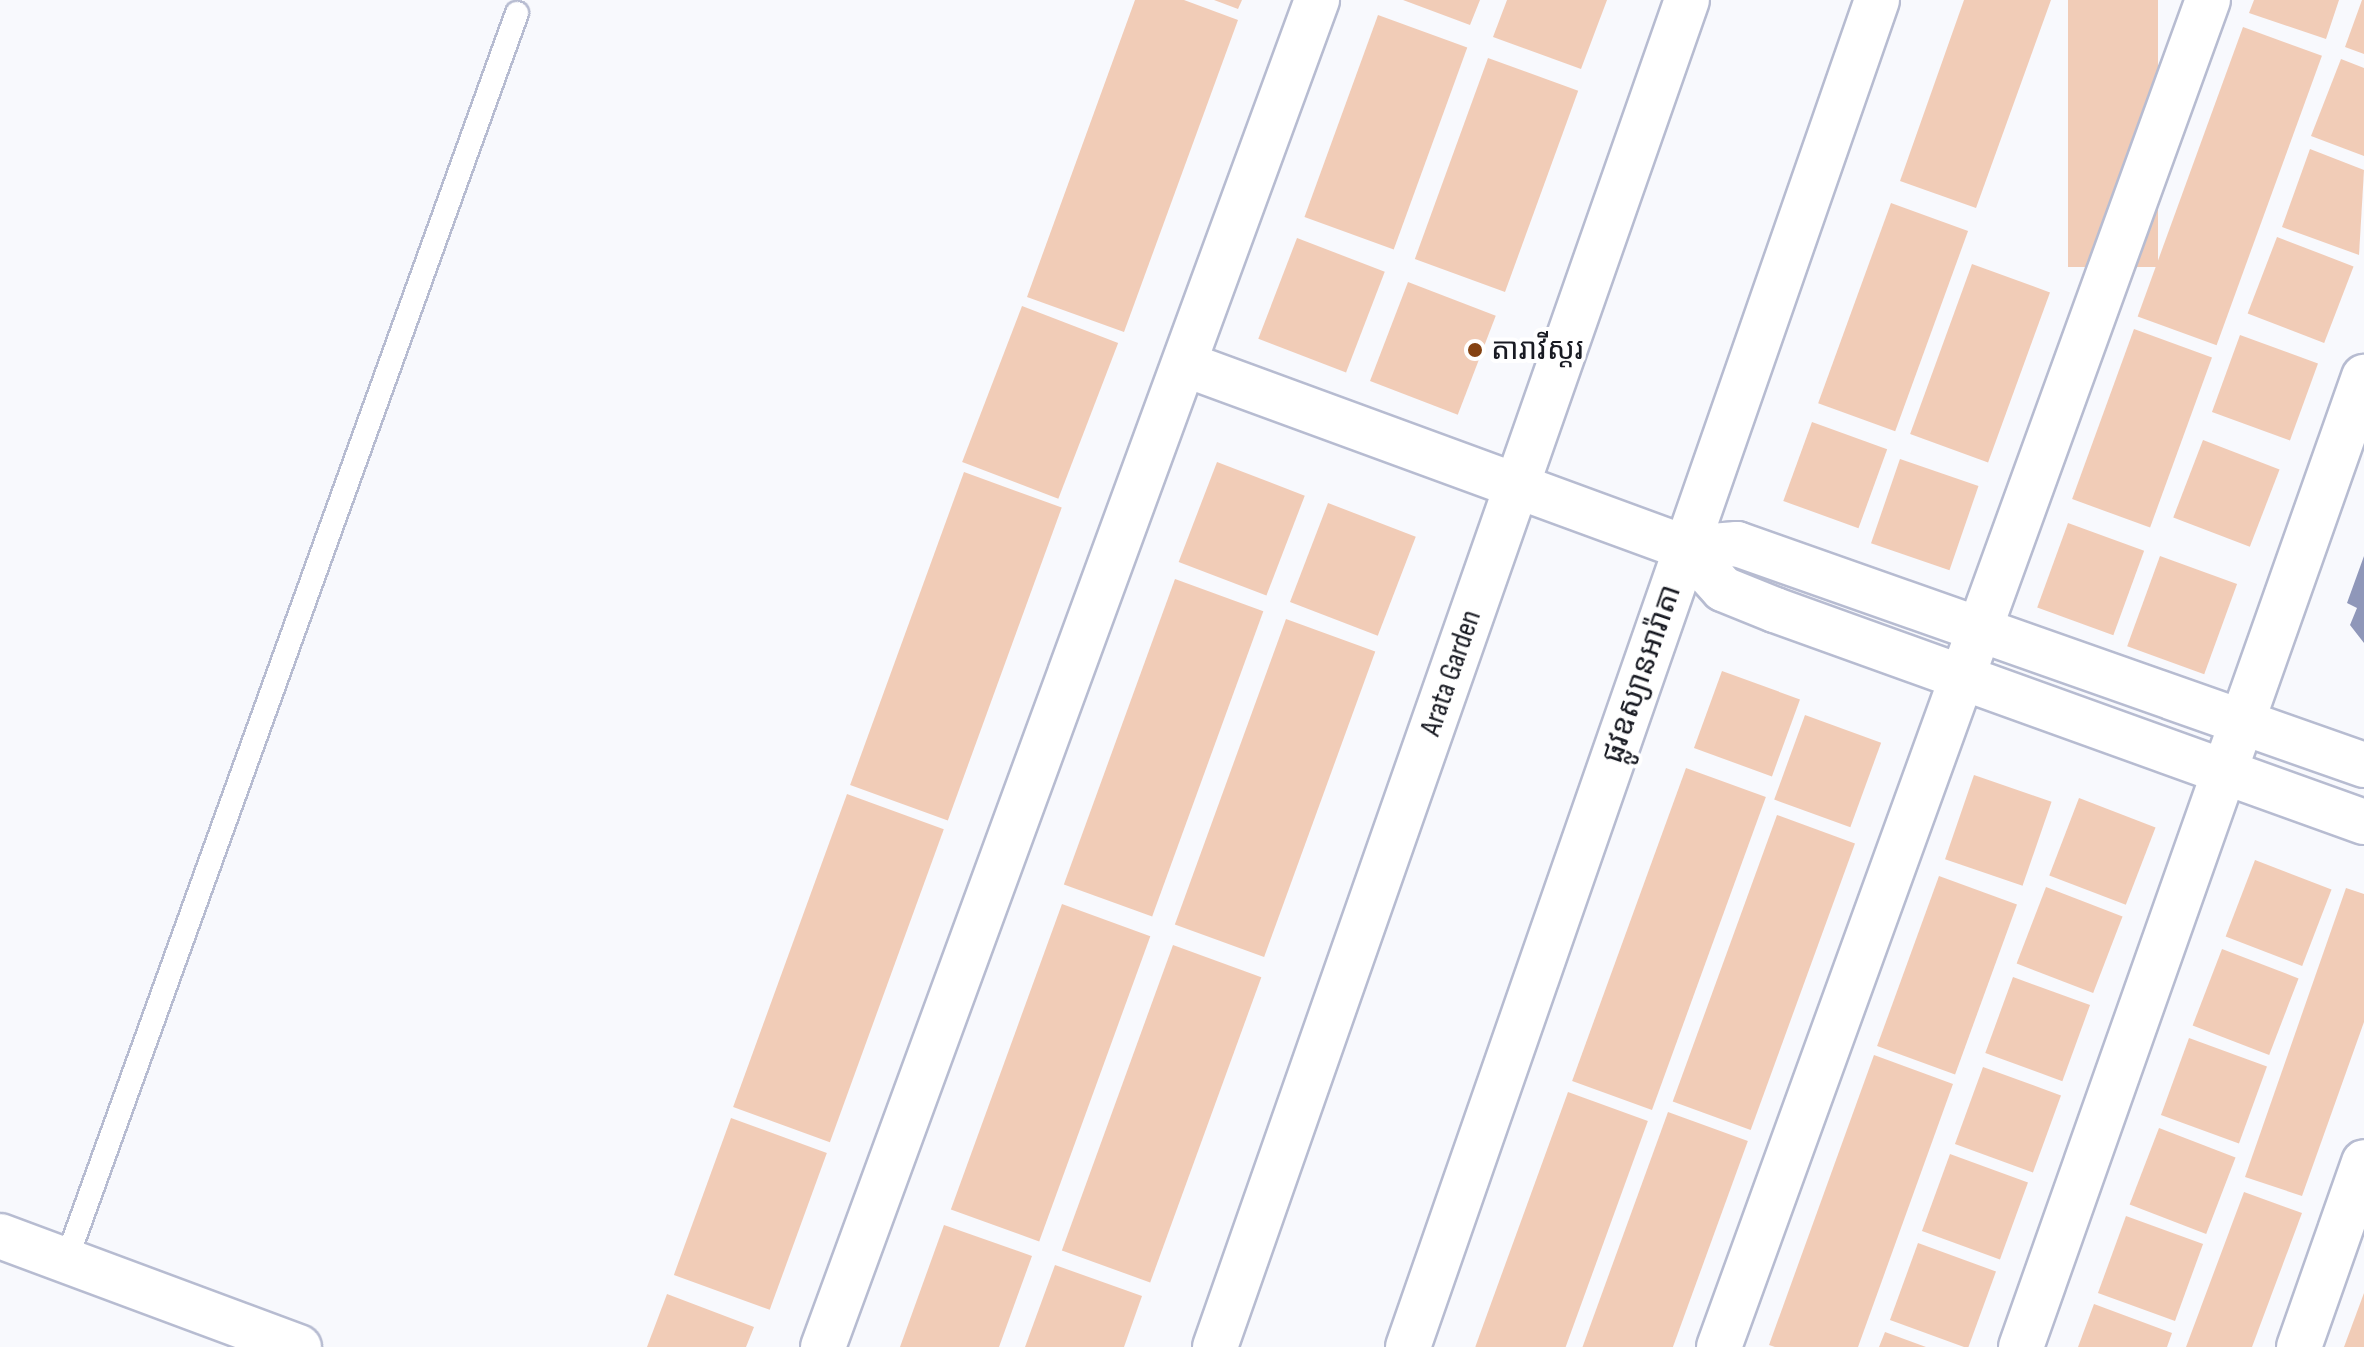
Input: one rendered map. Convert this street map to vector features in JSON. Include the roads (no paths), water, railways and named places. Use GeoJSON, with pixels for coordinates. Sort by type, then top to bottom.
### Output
{"type":"FeatureCollection","features":[{"type":"Feature","properties":{"kind":"street"},"geometry":{"type":"LineString","coordinates":[[823,1347],[1187,365],[1317,0]]}},
{"type":"Feature","properties":{"kind":"street","name":"Arata Garden"},"geometry":{"type":"LineString","coordinates":[[1215,1347],[1687,0]]}},
{"type":"Feature","properties":{"kind":"street","name":"ផ្លូវឧស្យានអារ៉ាតា"},"geometry":{"type":"LineString","coordinates":[[1408,1347],[1877,0]]}},
{"type":"Feature","properties":{"kind":"street"},"geometry":{"type":"LineString","coordinates":[[1719,1347],[2208,0]]}},
{"type":"Feature","properties":{"kind":"street"},"geometry":{"type":"LineString","coordinates":[[1187,365],[1686,548],[1737,544],[1981,627],[2240,723],[2364,765]]}},
{"type":"Feature","properties":{"kind":"street"},"geometry":{"type":"LineString","coordinates":[[2021,1347],[2364,377]]}},
{"type":"Feature","properties":{"kind":"street"},"geometry":{"type":"LineString","coordinates":[[1686,548],[1723,589],[2364,822]]}},
{"type":"Feature","properties":{"kind":"street"},"geometry":{"type":"LineString","coordinates":[[2299,1347],[2364,1162]]}},
{"type":"Feature","properties":{"kind":"street"},"geometry":{"type":"LineString","coordinates":[[3,1246],[66,1261],[299,1347]]}},
{"type":"Feature","properties":{"kind":"lane"},"geometry":{"type":"LineString","coordinates":[[66,1261],[517,13]]}},
{"type":"Feature","properties":{"kind":"water"},"geometry":{"type":"Polygon","coordinates":[[[2364,556],[2364,643],[2350,625],[2357,608],[2347,603],[2364,556]]]}},
{"type":"Feature","properties":{"kind":"place","name":"តារាវីស្តរ"},"geometry":{"type":"Point","coordinates":[1475,350]}}]}
